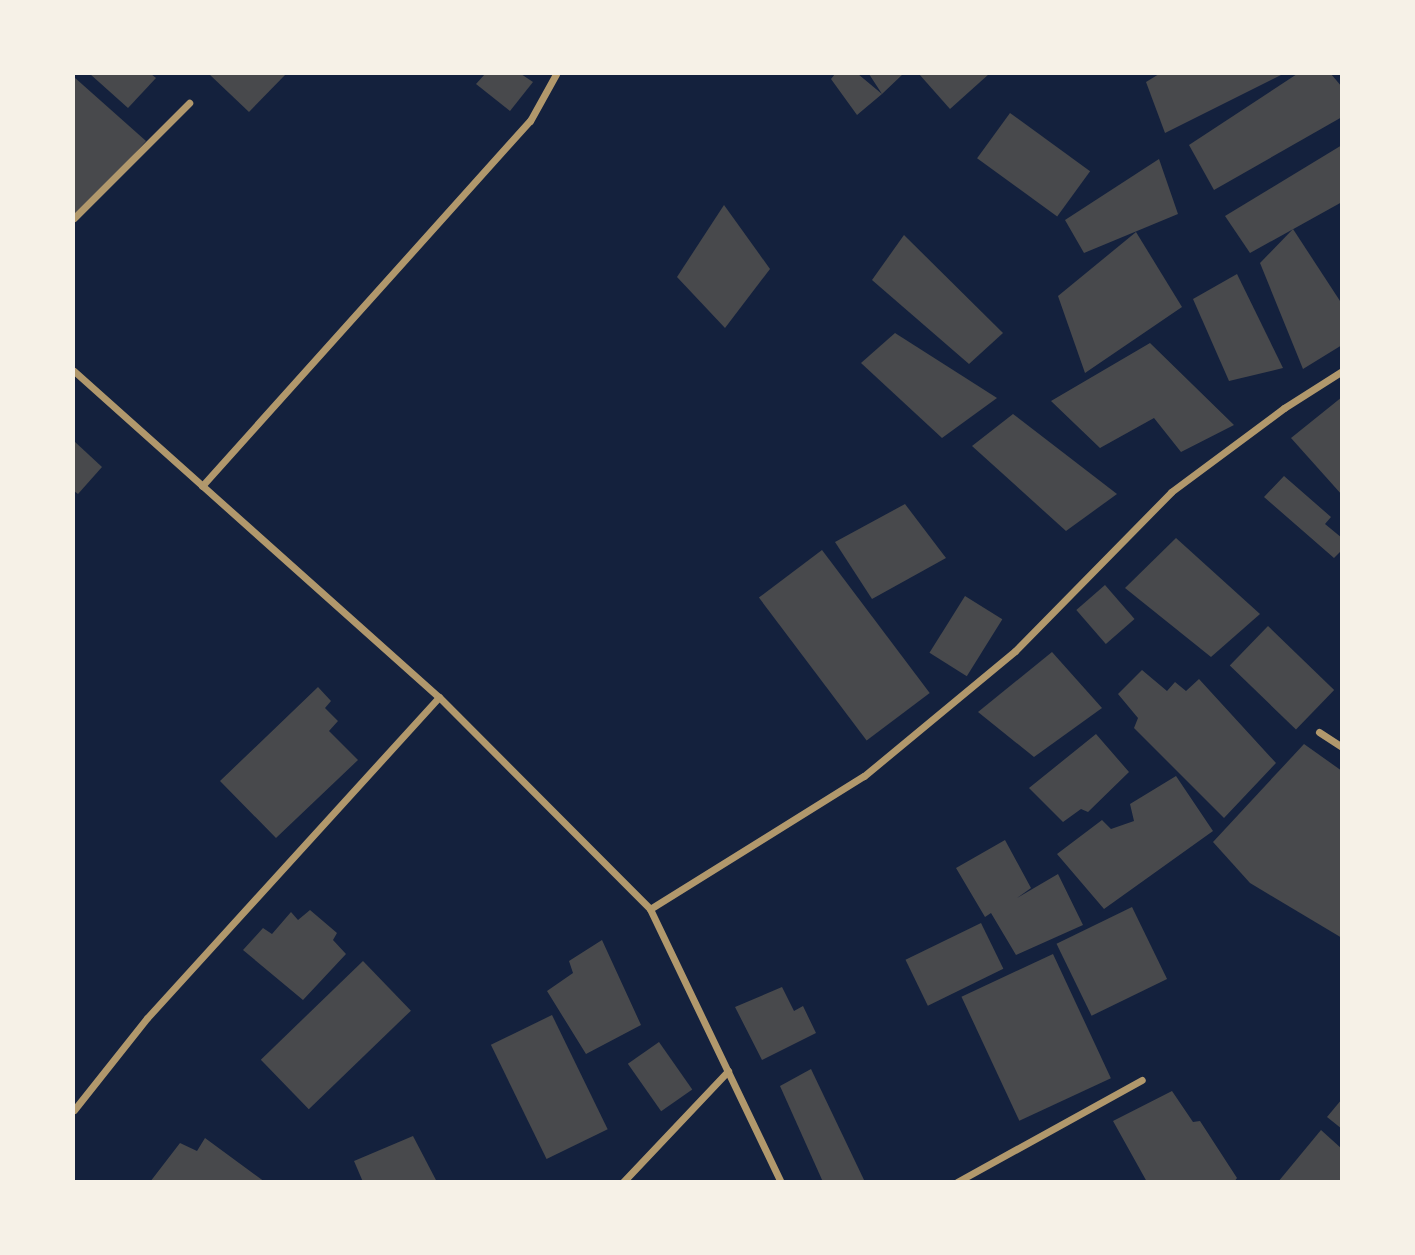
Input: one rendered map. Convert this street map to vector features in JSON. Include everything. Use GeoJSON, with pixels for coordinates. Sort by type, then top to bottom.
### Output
{"type":"FeatureCollection","features":[{"type":"Feature","properties":{"kind":"street"},"geometry":{"type":"LineString","coordinates":[[202,486],[530,121],[556,74]]}},
{"type":"Feature","properties":{"kind":"street"},"geometry":{"type":"LineString","coordinates":[[74,218],[189,103]]}},
{"type":"Feature","properties":{"kind":"street"},"geometry":{"type":"LineString","coordinates":[[74,371],[439,697],[650,909],[781,1181]]}},
{"type":"Feature","properties":{"kind":"street"},"geometry":{"type":"LineString","coordinates":[[650,909],[864,776],[1015,652],[1171,492],[1284,408],[1342,371]]}},
{"type":"Feature","properties":{"kind":"street"},"geometry":{"type":"LineString","coordinates":[[74,1110],[147,1018],[439,697]]}},
{"type":"Feature","properties":{"kind":"street"},"geometry":{"type":"LineString","coordinates":[[1319,732],[1342,747]]}},
{"type":"Feature","properties":{"kind":"street"},"geometry":{"type":"LineString","coordinates":[[623,1181],[728,1071]]}},
{"type":"Feature","properties":{"kind":"street"},"geometry":{"type":"LineString","coordinates":[[957,1181],[1142,1080]]}},
{"type":"Feature","properties":{"kind":"building"},"geometry":{"type":"Polygon","coordinates":[[[90,74],[151,74],[156,78],[128,108],[90,74]]]}},
{"type":"Feature","properties":{"kind":"building"},"geometry":{"type":"Polygon","coordinates":[[[209,74],[286,74],[249,112],[209,74]]]}},
{"type":"Feature","properties":{"kind":"building"},"geometry":{"type":"Polygon","coordinates":[[[485,74],[521,74],[533,82],[510,111],[476,84],[485,74]]]}},
{"type":"Feature","properties":{"kind":"building"},"geometry":{"type":"Polygon","coordinates":[[[835,74],[858,74],[882,94],[857,115],[831,79],[835,74]]]}},
{"type":"Feature","properties":{"kind":"building"},"geometry":{"type":"Polygon","coordinates":[[[869,74],[903,74],[882,94],[869,74]]]}},
{"type":"Feature","properties":{"kind":"building"},"geometry":{"type":"Polygon","coordinates":[[[919,74],[989,74],[950,109],[919,74]]]}},
{"type":"Feature","properties":{"kind":"building"},"geometry":{"type":"Polygon","coordinates":[[[1159,74],[1283,74],[1165,133],[1146,82],[1159,74]]]}},
{"type":"Feature","properties":{"kind":"building"},"geometry":{"type":"Polygon","coordinates":[[[1297,74],[1331,74],[1342,87],[1342,117],[1214,190],[1189,145],[1297,74]]]}},
{"type":"Feature","properties":{"kind":"building"},"geometry":{"type":"Polygon","coordinates":[[[74,77],[146,141],[74,222],[74,77]]]}},
{"type":"Feature","properties":{"kind":"building"},"geometry":{"type":"Polygon","coordinates":[[[1010,113],[1090,171],[1057,216],[977,158],[1010,113]]]}},
{"type":"Feature","properties":{"kind":"building"},"geometry":{"type":"Polygon","coordinates":[[[1342,145],[1342,202],[1250,253],[1225,216],[1342,145]]]}},
{"type":"Feature","properties":{"kind":"building"},"geometry":{"type":"Polygon","coordinates":[[[1159,159],[1178,214],[1084,253],[1065,220],[1159,159]]]}},
{"type":"Feature","properties":{"kind":"building"},"geometry":{"type":"Polygon","coordinates":[[[724,205],[770,269],[725,328],[677,277],[724,205]]]}},
{"type":"Feature","properties":{"kind":"building"},"geometry":{"type":"Polygon","coordinates":[[[1293,229],[1342,304],[1342,345],[1303,369],[1260,263],[1293,229]]]}},
{"type":"Feature","properties":{"kind":"building"},"geometry":{"type":"Polygon","coordinates":[[[1136,232],[1182,307],[1085,373],[1058,296],[1136,232]]]}},
{"type":"Feature","properties":{"kind":"building"},"geometry":{"type":"Polygon","coordinates":[[[904,235],[1003,333],[969,364],[872,280],[904,235]]]}},
{"type":"Feature","properties":{"kind":"building"},"geometry":{"type":"Polygon","coordinates":[[[1237,274],[1283,368],[1229,381],[1193,299],[1237,274]]]}},
{"type":"Feature","properties":{"kind":"building"},"geometry":{"type":"Polygon","coordinates":[[[895,333],[997,398],[942,438],[861,363],[895,333]]]}},
{"type":"Feature","properties":{"kind":"building"},"geometry":{"type":"Polygon","coordinates":[[[1150,343],[1234,425],[1181,452],[1154,418],[1100,448],[1051,401],[1150,343]]]}},
{"type":"Feature","properties":{"kind":"building"},"geometry":{"type":"Polygon","coordinates":[[[1342,397],[1342,495],[1291,438],[1342,397]]]}},
{"type":"Feature","properties":{"kind":"building"},"geometry":{"type":"Polygon","coordinates":[[[1013,414],[1117,494],[1066,531],[972,446],[1013,414]]]}},
{"type":"Feature","properties":{"kind":"building"},"geometry":{"type":"Polygon","coordinates":[[[74,441],[102,467],[78,494],[74,491],[74,441]]]}},
{"type":"Feature","properties":{"kind":"building"},"geometry":{"type":"Polygon","coordinates":[[[1284,476],[1331,517],[1325,524],[1342,538],[1342,550],[1334,558],[1264,497],[1284,476]]]}},
{"type":"Feature","properties":{"kind":"building"},"geometry":{"type":"Polygon","coordinates":[[[905,504],[946,558],[872,599],[835,542],[905,504]]]}},
{"type":"Feature","properties":{"kind":"building"},"geometry":{"type":"Polygon","coordinates":[[[1176,538],[1260,614],[1211,657],[1125,588],[1176,538]]]}},
{"type":"Feature","properties":{"kind":"building"},"geometry":{"type":"Polygon","coordinates":[[[822,550],[930,693],[867,740],[759,598],[822,550]]]}},
{"type":"Feature","properties":{"kind":"building"},"geometry":{"type":"Polygon","coordinates":[[[1105,585],[1135,619],[1106,644],[1076,610],[1105,585]]]}},
{"type":"Feature","properties":{"kind":"building"},"geometry":{"type":"Polygon","coordinates":[[[965,596],[1002,619],[967,676],[929,653],[965,596]]]}},
{"type":"Feature","properties":{"kind":"building"},"geometry":{"type":"Polygon","coordinates":[[[1268,626],[1334,690],[1296,729],[1230,666],[1268,626]]]}},
{"type":"Feature","properties":{"kind":"building"},"geometry":{"type":"Polygon","coordinates":[[[1052,652],[1102,708],[1034,757],[978,712],[1052,652]]]}},
{"type":"Feature","properties":{"kind":"building"},"geometry":{"type":"Polygon","coordinates":[[[1142,670],[1167,691],[1175,682],[1186,691],[1199,679],[1276,763],[1224,818],[1134,728],[1138,718],[1118,694],[1142,670]]]}},
{"type":"Feature","properties":{"kind":"building"},"geometry":{"type":"Polygon","coordinates":[[[318,687],[331,701],[325,708],[338,721],[329,731],[358,760],[276,838],[220,781],[318,687]]]}},
{"type":"Feature","properties":{"kind":"building"},"geometry":{"type":"Polygon","coordinates":[[[1096,734],[1129,772],[1088,812],[1081,809],[1063,822],[1029,788],[1096,734]]]}},
{"type":"Feature","properties":{"kind":"building"},"geometry":{"type":"Polygon","coordinates":[[[1304,744],[1342,771],[1342,938],[1250,883],[1213,842],[1304,744]]]}},
{"type":"Feature","properties":{"kind":"building"},"geometry":{"type":"Polygon","coordinates":[[[1176,776],[1213,831],[1104,909],[1057,854],[1102,820],[1111,829],[1134,821],[1130,804],[1176,776]]]}},
{"type":"Feature","properties":{"kind":"building"},"geometry":{"type":"Polygon","coordinates":[[[1005,840],[1031,888],[1017,898],[1058,874],[1083,925],[1016,955],[991,913],[985,917],[956,868],[1005,840]]]}},
{"type":"Feature","properties":{"kind":"building"},"geometry":{"type":"Polygon","coordinates":[[[1132,907],[1167,979],[1092,1016],[1057,944],[1132,907]]]}},
{"type":"Feature","properties":{"kind":"building"},"geometry":{"type":"Polygon","coordinates":[[[310,910],[337,933],[333,940],[346,954],[303,1000],[243,950],[263,928],[272,934],[291,912],[298,920],[310,910]]]}},
{"type":"Feature","properties":{"kind":"building"},"geometry":{"type":"Polygon","coordinates":[[[981,923],[1003,969],[928,1006],[906,960],[981,923]]]}},
{"type":"Feature","properties":{"kind":"building"},"geometry":{"type":"Polygon","coordinates":[[[602,940],[641,1025],[586,1054],[547,991],[573,973],[569,961],[602,940]]]}},
{"type":"Feature","properties":{"kind":"building"},"geometry":{"type":"Polygon","coordinates":[[[1053,954],[1111,1078],[1019,1121],[961,997],[1053,954]]]}},
{"type":"Feature","properties":{"kind":"building"},"geometry":{"type":"Polygon","coordinates":[[[363,961],[411,1011],[309,1109],[261,1060],[363,961]]]}},
{"type":"Feature","properties":{"kind":"building"},"geometry":{"type":"Polygon","coordinates":[[[782,987],[794,1011],[803,1006],[816,1033],[762,1060],[735,1007],[782,987]]]}},
{"type":"Feature","properties":{"kind":"building"},"geometry":{"type":"Polygon","coordinates":[[[552,1015],[608,1129],[547,1159],[491,1045],[552,1015]]]}},
{"type":"Feature","properties":{"kind":"building"},"geometry":{"type":"Polygon","coordinates":[[[659,1042],[692,1090],[661,1111],[628,1064],[659,1042]]]}},
{"type":"Feature","properties":{"kind":"building"},"geometry":{"type":"Polygon","coordinates":[[[811,1069],[865,1182],[823,1182],[780,1086],[811,1069]]]}},
{"type":"Feature","properties":{"kind":"building"},"geometry":{"type":"Polygon","coordinates":[[[1172,1091],[1193,1122],[1200,1121],[1237,1178],[1234,1182],[1147,1182],[1113,1121],[1172,1091]]]}},
{"type":"Feature","properties":{"kind":"building"},"geometry":{"type":"Polygon","coordinates":[[[1342,1099],[1342,1129],[1327,1117],[1342,1099]]]}},
{"type":"Feature","properties":{"kind":"building"},"geometry":{"type":"Polygon","coordinates":[[[1321,1130],[1342,1149],[1342,1182],[1278,1182],[1321,1130]]]}},
{"type":"Feature","properties":{"kind":"building"},"geometry":{"type":"Polygon","coordinates":[[[413,1136],[437,1182],[363,1182],[354,1161],[413,1136]]]}},
{"type":"Feature","properties":{"kind":"building"},"geometry":{"type":"Polygon","coordinates":[[[205,1138],[265,1182],[150,1182],[180,1143],[197,1151],[205,1138]]]}}]}
